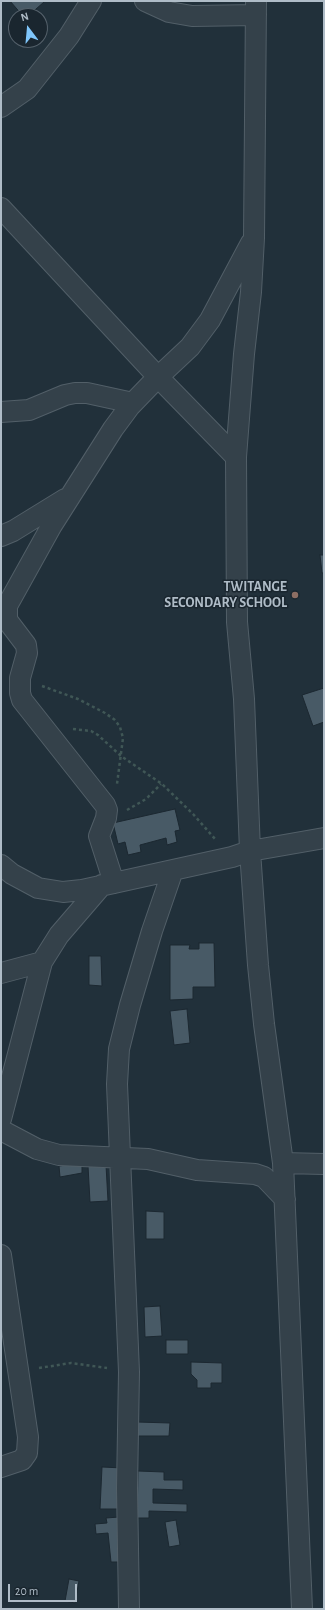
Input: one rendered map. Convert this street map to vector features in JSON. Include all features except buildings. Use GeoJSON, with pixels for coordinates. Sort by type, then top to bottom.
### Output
{"type":"FeatureCollection","features":[{"type":"Feature","properties":{"kind":"street"},"geometry":{"type":"LineString","coordinates":[[1,107],[27,89],[69,36],[91,1]]}},
{"type":"Feature","properties":{"kind":"street"},"geometry":{"type":"LineString","coordinates":[[145,1],[169,12],[192,16],[256,8],[254,238],[251,292],[244,354],[236,457],[237,622],[244,699],[241,854],[258,965],[264,1024],[283,1163],[302,1609]]}},
{"type":"Feature","properties":{"kind":"street"},"geometry":{"type":"LineString","coordinates":[[1,208],[158,377],[236,457]]}},
{"type":"Feature","properties":{"kind":"street"},"geometry":{"type":"LineString","coordinates":[[108,884],[99,836],[106,818],[107,810],[22,700],[20,693],[20,678],[27,653],[26,645],[7,620],[7,606],[52,525],[113,429],[133,403],[190,347],[210,320],[254,238]]}},
{"type":"Feature","properties":{"kind":"street"},"geometry":{"type":"LineString","coordinates":[[1,412],[29,410],[65,395],[75,393],[87,393],[133,403]]}},
{"type":"Feature","properties":{"kind":"street"},"geometry":{"type":"LineString","coordinates":[[1,536],[13,531],[70,496]]}},
{"type":"Feature","properties":{"kind":"street"},"geometry":{"type":"LineString","coordinates":[[1,865],[12,874],[38,888],[63,892],[82,890],[241,854],[324,838]]}},
{"type":"Feature","properties":{"kind":"street"},"geometry":{"type":"LineString","coordinates":[[129,1609],[127,1488],[129,1372],[117,1084],[119,1048],[141,966],[173,870]]}},
{"type":"Feature","properties":{"kind":"street"},"geometry":{"type":"LineString","coordinates":[[1,1119],[42,962],[59,935],[108,884]]}},
{"type":"Feature","properties":{"kind":"street"},"geometry":{"type":"LineString","coordinates":[[1,973],[42,962]]}},
{"type":"Feature","properties":{"kind":"street"},"geometry":{"type":"LineString","coordinates":[[1,1130],[37,1149],[48,1153],[82,1157],[148,1159],[197,1170],[255,1174],[268,1181],[285,1200]]}},
{"type":"Feature","properties":{"kind":"street"},"geometry":{"type":"LineString","coordinates":[[283,1163],[324,1164]]}},
{"type":"Feature","properties":{"kind":"street"},"geometry":{"type":"LineString","coordinates":[[1,1254],[28,1437],[27,1453],[22,1460],[1,1467]]}},
{"type":"Feature","properties":{"kind":"path"},"geometry":{"type":"LineString","coordinates":[[20,678],[78,699],[105,712],[115,720],[120,727],[123,738],[121,756]]}},
{"type":"Feature","properties":{"kind":"path"},"geometry":{"type":"LineString","coordinates":[[39,722],[91,731],[121,756],[162,784],[193,814],[241,854]]}},
{"type":"Feature","properties":{"kind":"path"},"geometry":{"type":"LineString","coordinates":[[106,818],[137,806],[162,784]]}},
{"type":"Feature","properties":{"kind":"path"},"geometry":{"type":"LineString","coordinates":[[18,1372],[71,1364],[90,1365],[129,1372]]}},
{"type":"Feature","properties":{"kind":"place","name":"TWITANGE SECONDARY SCHOOL"},"geometry":{"type":"Point","coordinates":[295,595]}}]}
